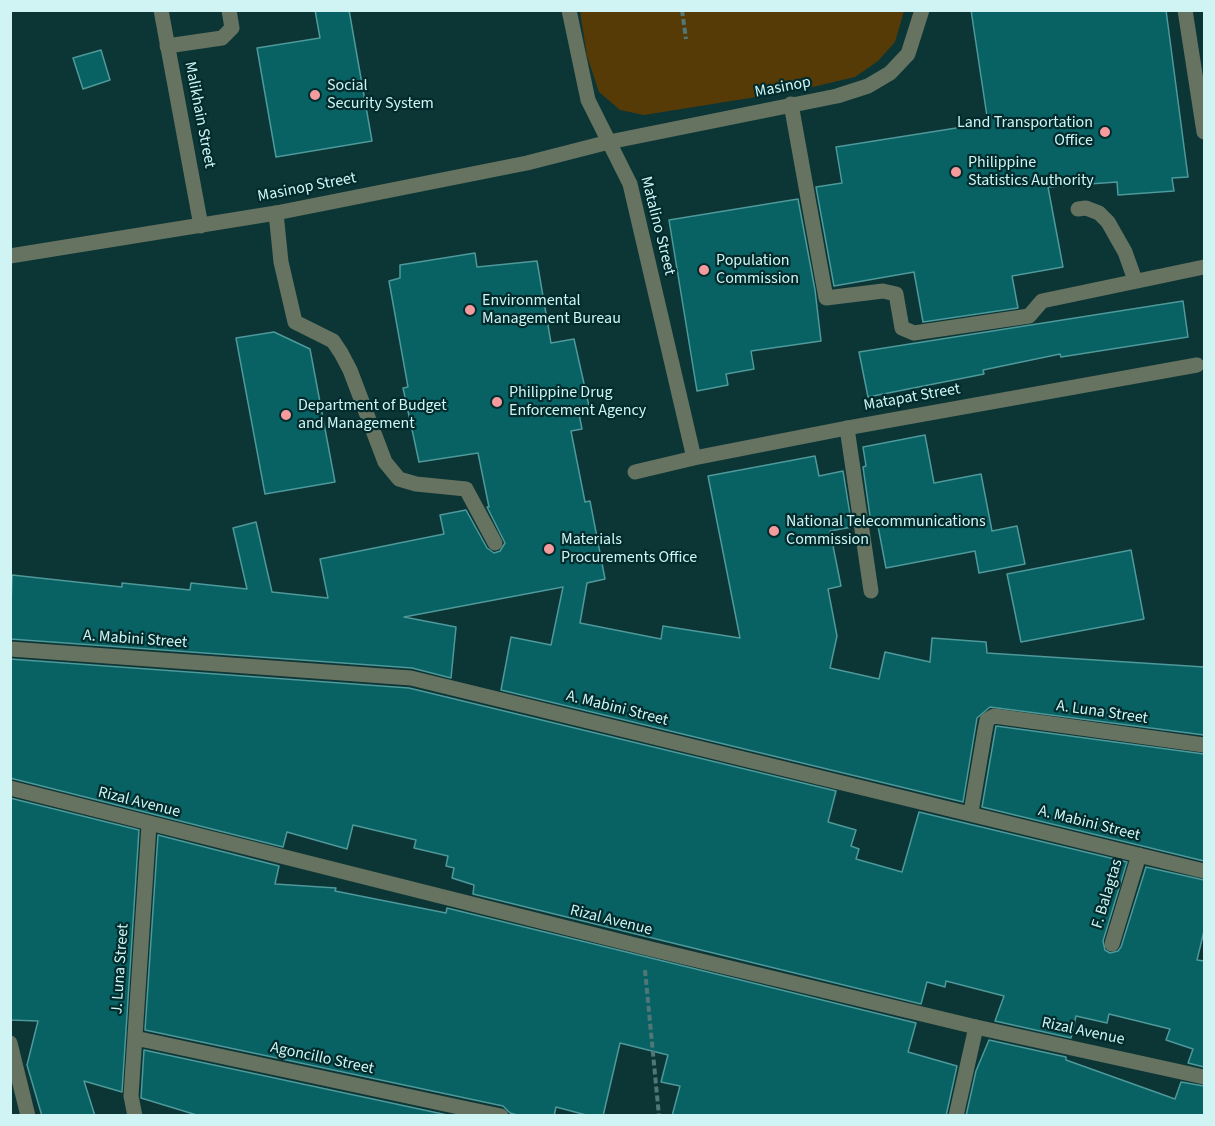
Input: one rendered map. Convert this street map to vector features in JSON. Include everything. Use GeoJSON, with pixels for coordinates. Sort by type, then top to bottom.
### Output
{"type":"FeatureCollection","features":[{"type":"Feature","properties":{"kind":"street","name":"Malikhain Street"},"geometry":{"type":"LineString","coordinates":[[161,10],[201,226]]}},
{"type":"Feature","properties":{"kind":"street"},"geometry":{"type":"LineString","coordinates":[[167,46],[228,35],[232,28],[229,10]]}},
{"type":"Feature","properties":{"kind":"street","name":"Matalino Street"},"geometry":{"type":"LineString","coordinates":[[569,10],[588,100],[630,184],[694,458]]}},
{"type":"Feature","properties":{"kind":"street","name":"Masinop"},"geometry":{"type":"LineString","coordinates":[[609,142],[837,96],[868,86],[890,73],[908,54],[922,10]]}},
{"type":"Feature","properties":{"kind":"street"},"geometry":{"type":"LineString","coordinates":[[1185,10],[1204,132]]}},
{"type":"Feature","properties":{"kind":"street"},"geometry":{"type":"LineString","coordinates":[[791,104],[826,298],[883,291],[896,294],[902,328],[914,333],[1029,316],[1042,301],[1204,267]]}},
{"type":"Feature","properties":{"kind":"street","name":"Masinop Street"},"geometry":{"type":"LineString","coordinates":[[10,256],[276,213],[527,163],[609,142]]}},
{"type":"Feature","properties":{"kind":"street"},"geometry":{"type":"LineString","coordinates":[[1078,209],[1086,208],[1099,213],[1108,222],[1125,252],[1135,280]]}},
{"type":"Feature","properties":{"kind":"street"},"geometry":{"type":"LineString","coordinates":[[276,213],[281,262],[295,322],[333,341],[350,370],[385,462],[399,479],[416,484],[466,489],[495,543]]}},
{"type":"Feature","properties":{"kind":"street","name":"Matapat Street"},"geometry":{"type":"LineString","coordinates":[[635,472],[847,428],[1197,365]]}},
{"type":"Feature","properties":{"kind":"street"},"geometry":{"type":"LineString","coordinates":[[847,428],[871,591]]}},
{"type":"Feature","properties":{"kind":"street","name":"A. Mabini Street"},"geometry":{"type":"LineString","coordinates":[[10,649],[411,678],[971,812],[1204,871]]}},
{"type":"Feature","properties":{"kind":"street","name":"A. Luna Street"},"geometry":{"type":"LineString","coordinates":[[971,812],[987,720],[994,716],[1204,745]]}},
{"type":"Feature","properties":{"kind":"street","name":"Rizal Avenue"},"geometry":{"type":"LineString","coordinates":[[10,788],[149,825],[643,947],[976,1027],[1204,1077]]}},
{"type":"Feature","properties":{"kind":"street","name":"J. Luna Street"},"geometry":{"type":"LineString","coordinates":[[135,1116],[131,1096],[149,825]]}},
{"type":"Feature","properties":{"kind":"street","name":"F. Balagtas"},"geometry":{"type":"LineString","coordinates":[[1112,944],[1139,855]]}},
{"type":"Feature","properties":{"kind":"street"},"geometry":{"type":"LineString","coordinates":[[956,1116],[976,1027]]}},
{"type":"Feature","properties":{"kind":"street","name":"Agoncillo Street"},"geometry":{"type":"LineString","coordinates":[[135,1038],[501,1116]]}},
{"type":"Feature","properties":{"kind":"street"},"geometry":{"type":"LineString","coordinates":[[10,1043],[28,1116]]}},
{"type":"Feature","properties":{"kind":"path"},"geometry":{"type":"LineString","coordinates":[[682,10],[686,39]]}},
{"type":"Feature","properties":{"kind":"path"},"geometry":{"type":"LineString","coordinates":[[643,947],[659,1116]]}},
{"type":"Feature","properties":{"kind":"shaded area"},"geometry":{"type":"Polygon","coordinates":[[[580,10],[904,11],[895,42],[878,61],[855,77],[800,90],[644,115],[620,110],[599,92],[587,56],[580,10]]]}},
{"type":"Feature","properties":{"kind":"building","name":"Social Security System"},"geometry":{"type":"Polygon","coordinates":[[[315,10],[349,10],[372,141],[276,157],[257,48],[320,38],[315,10]]]}},
{"type":"Feature","properties":{"kind":"building"},"geometry":{"type":"Polygon","coordinates":[[[971,10],[1166,10],[1188,177],[1172,178],[1174,191],[1118,195],[1117,182],[1048,187],[1063,267],[1012,276],[1018,308],[923,322],[914,272],[834,286],[816,187],[842,183],[836,147],[988,123],[971,10]]]}},
{"type":"Feature","properties":{"kind":"building"},"geometry":{"type":"Polygon","coordinates":[[[101,50],[110,80],[83,89],[73,58],[101,50]]]}},
{"type":"Feature","properties":{"kind":"building","name":"Population Commission"},"geometry":{"type":"Polygon","coordinates":[[[798,199],[815,290],[821,341],[751,351],[754,369],[726,374],[728,385],[697,391],[669,220],[798,199]]]}},
{"type":"Feature","properties":{"kind":"building"},"geometry":{"type":"Polygon","coordinates":[[[475,253],[477,267],[537,261],[551,343],[574,339],[589,406],[578,409],[582,429],[571,431],[585,502],[590,501],[605,579],[587,583],[580,623],[661,639],[663,626],[740,638],[708,476],[815,456],[819,476],[843,471],[852,527],[830,531],[841,586],[828,589],[837,636],[830,668],[879,679],[885,652],[930,662],[932,638],[986,642],[987,653],[1204,667],[1204,735],[990,707],[977,718],[963,802],[501,690],[511,637],[551,645],[563,587],[404,617],[456,627],[451,678],[412,668],[10,639],[12,575],[122,587],[122,583],[190,590],[191,583],[247,589],[233,528],[256,522],[272,592],[328,598],[320,559],[444,534],[440,515],[466,510],[487,548],[494,553],[500,551],[505,543],[487,507],[489,507],[478,453],[419,462],[403,388],[408,387],[389,281],[400,278],[400,265],[475,253]]]}},
{"type":"Feature","properties":{"kind":"building"},"geometry":{"type":"Polygon","coordinates":[[[1183,301],[1188,337],[1061,357],[1060,354],[983,370],[984,374],[868,397],[859,352],[1183,301]]]}},
{"type":"Feature","properties":{"kind":"building","name":"Department of Budget and Management"},"geometry":{"type":"Polygon","coordinates":[[[274,332],[310,349],[335,482],[265,494],[236,338],[274,332]]]}},
{"type":"Feature","properties":{"kind":"building"},"geometry":{"type":"Polygon","coordinates":[[[925,435],[934,483],[981,474],[992,531],[1017,526],[1025,564],[979,573],[975,551],[886,568],[877,521],[871,523],[863,467],[866,466],[863,447],[925,435]]]}},
{"type":"Feature","properties":{"kind":"building"},"geometry":{"type":"Polygon","coordinates":[[[1131,550],[1144,619],[1021,642],[1007,574],[1131,550]]]}},
{"type":"Feature","properties":{"kind":"building"},"geometry":{"type":"Polygon","coordinates":[[[10,659],[409,688],[836,791],[828,822],[856,830],[851,846],[859,849],[856,859],[902,872],[919,812],[1127,862],[1103,941],[1105,950],[1110,953],[1118,951],[1121,947],[1146,867],[1204,880],[1204,931],[1197,960],[1204,961],[1204,1067],[1188,1063],[1193,1049],[1166,1040],[1170,1029],[1109,1014],[1107,1023],[1076,1016],[1071,1038],[995,1021],[1004,996],[946,981],[945,987],[927,982],[921,1004],[473,894],[474,885],[452,878],[454,868],[446,866],[448,856],[414,848],[416,840],[353,825],[347,849],[287,832],[283,847],[10,778],[10,659]]]}},
{"type":"Feature","properties":{"kind":"building"},"geometry":{"type":"Polygon","coordinates":[[[996,726],[1204,754],[1204,861],[982,807],[996,726]]]}},
{"type":"Feature","properties":{"kind":"building"},"geometry":{"type":"Polygon","coordinates":[[[10,798],[139,830],[122,1092],[84,1081],[95,1116],[42,1116],[27,1065],[38,1021],[10,1020],[10,798]]]}},
{"type":"Feature","properties":{"kind":"building"},"geometry":{"type":"Polygon","coordinates":[[[158,835],[279,866],[275,884],[336,888],[335,891],[446,913],[447,908],[916,1023],[908,1052],[957,1066],[946,1116],[672,1116],[680,1086],[661,1082],[668,1055],[620,1043],[603,1116],[590,1116],[556,1107],[554,1116],[521,1116],[510,1113],[503,1106],[145,1030],[158,835]]]}},
{"type":"Feature","properties":{"kind":"building"},"geometry":{"type":"Polygon","coordinates":[[[989,1040],[1066,1057],[1066,1060],[1175,1099],[1181,1082],[1204,1086],[1204,1116],[966,1116],[976,1071],[989,1040]]]}},
{"type":"Feature","properties":{"kind":"building"},"geometry":{"type":"Polygon","coordinates":[[[144,1050],[452,1116],[200,1116],[141,1098],[144,1050]]]}},
{"type":"Feature","properties":{"kind":"place","name":"Social Security System"},"geometry":{"type":"Point","coordinates":[315,95]}},
{"type":"Feature","properties":{"kind":"place","name":"Land Transportation Office"},"geometry":{"type":"Point","coordinates":[1105,132]}},
{"type":"Feature","properties":{"kind":"place","name":"Philippine Statistics Authority"},"geometry":{"type":"Point","coordinates":[956,172]}},
{"type":"Feature","properties":{"kind":"place","name":"Population Commission"},"geometry":{"type":"Point","coordinates":[704,270]}},
{"type":"Feature","properties":{"kind":"place","name":"Environmental Management Bureau"},"geometry":{"type":"Point","coordinates":[470,310]}},
{"type":"Feature","properties":{"kind":"place","name":"Philippine Drug Enforcement Agency"},"geometry":{"type":"Point","coordinates":[497,402]}},
{"type":"Feature","properties":{"kind":"place","name":"Department of Budget and Management"},"geometry":{"type":"Point","coordinates":[286,415]}},
{"type":"Feature","properties":{"kind":"place","name":"National Telecommunications Commission"},"geometry":{"type":"Point","coordinates":[774,531]}},
{"type":"Feature","properties":{"kind":"place","name":"Materials Procurements Office"},"geometry":{"type":"Point","coordinates":[549,549]}}]}
